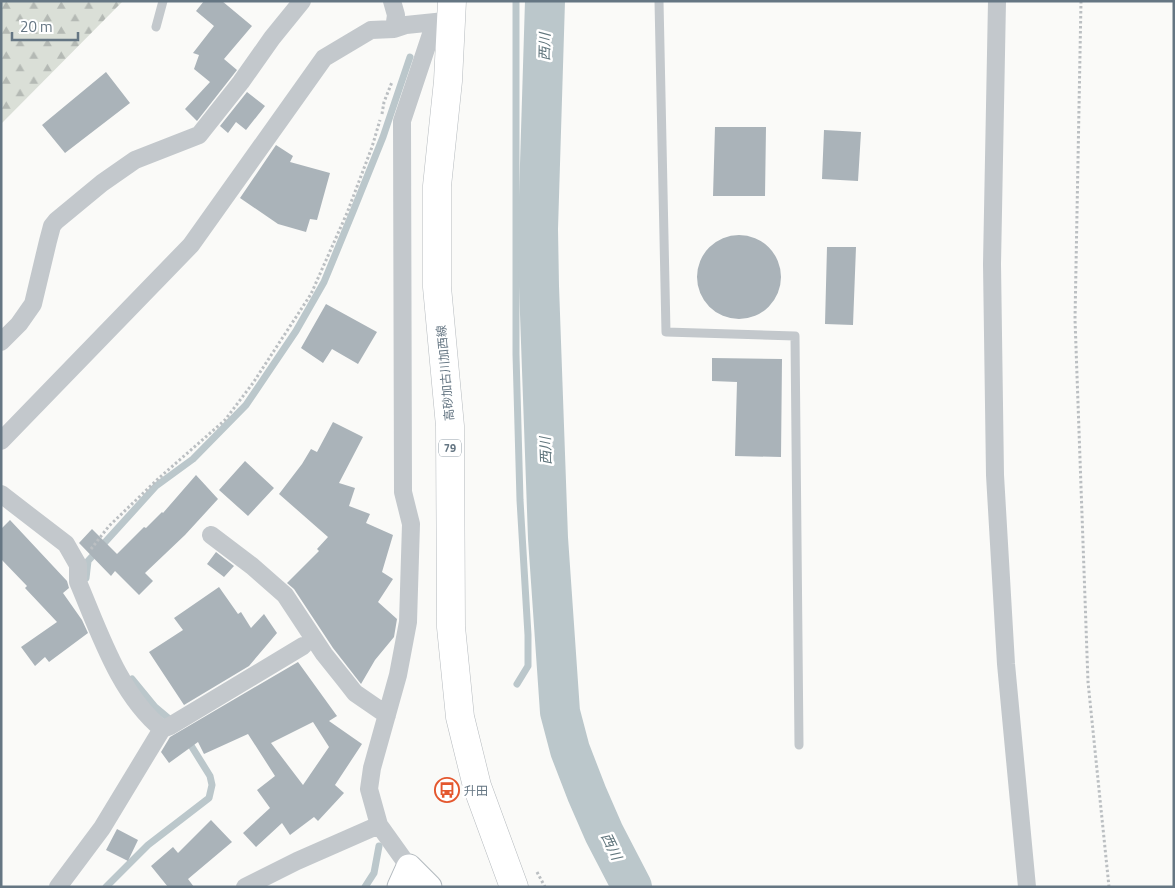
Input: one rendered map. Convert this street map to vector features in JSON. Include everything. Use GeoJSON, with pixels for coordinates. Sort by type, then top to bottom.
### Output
{"type":"FeatureCollection","features":[{"type":"Feature","properties":{"kind":"main road","name":"高砂加古川加西線"},"geometry":{"type":"LineString","coordinates":[[446,16],[448,81],[437,186],[437,287],[450,426],[451,627],[460,717],[464,734],[477,786],[514,887]]}},
{"type":"Feature","properties":{"kind":"main road"},"geometry":{"type":"LineString","coordinates":[[404,877],[429,887]]}},
{"type":"Feature","properties":{"kind":"street"},"geometry":{"type":"LineString","coordinates":[[1,342],[19,324],[33,304],[48,240],[52,226],[56,221],[102,183],[135,160],[199,135],[302,1]]}},
{"type":"Feature","properties":{"kind":"street"},"geometry":{"type":"LineString","coordinates":[[997,1],[992,264],[995,475],[1006,664],[1027,887]]}},
{"type":"Feature","properties":{"kind":"street"},"geometry":{"type":"LineString","coordinates":[[391,2],[400,27]]}},
{"type":"Feature","properties":{"kind":"street"},"geometry":{"type":"LineString","coordinates":[[1,441],[191,245],[324,58],[371,30],[400,27],[446,16]]}},
{"type":"Feature","properties":{"kind":"street"},"geometry":{"type":"LineString","coordinates":[[404,877],[379,826],[369,789],[372,768],[398,675],[408,622],[411,565],[411,524],[403,492],[402,122],[446,16]]}},
{"type":"Feature","properties":{"kind":"street"},"geometry":{"type":"LineString","coordinates":[[1,494],[66,544],[78,565],[78,582],[122,680],[149,718],[162,729]]}},
{"type":"Feature","properties":{"kind":"street"},"geometry":{"type":"LineString","coordinates":[[211,535],[252,566],[285,595],[324,654],[344,679],[356,693],[387,715]]}},
{"type":"Feature","properties":{"kind":"street"},"geometry":{"type":"LineString","coordinates":[[58,887],[102,828],[162,729],[233,690],[303,646]]}},
{"type":"Feature","properties":{"kind":"street"},"geometry":{"type":"LineString","coordinates":[[245,887],[297,861],[379,826]]}},
{"type":"Feature","properties":{"kind":"lane"},"geometry":{"type":"LineString","coordinates":[[156,27],[163,1]]}},
{"type":"Feature","properties":{"kind":"lane"},"geometry":{"type":"LineString","coordinates":[[659,1],[666,332],[795,336],[799,745]]}},
{"type":"Feature","properties":{"kind":"path"},"geometry":{"type":"LineString","coordinates":[[1081,1],[1075,318],[1088,682],[1109,887]]}},
{"type":"Feature","properties":{"kind":"path"},"geometry":{"type":"LineString","coordinates":[[78,565],[109,526],[159,478],[225,420],[253,383],[311,294],[347,213],[372,147],[384,102],[394,76]]}},
{"type":"Feature","properties":{"kind":"green space"},"geometry":{"type":"Polygon","coordinates":[[[1,1],[123,1],[1,124],[1,1]]]}},
{"type":"Feature","properties":{"kind":"building"},"geometry":{"type":"Polygon","coordinates":[[[204,1],[222,1],[252,26],[224,59],[237,70],[197,121],[185,109],[210,82],[194,69],[199,55],[193,53],[214,26],[196,11],[204,1]]]}},
{"type":"Feature","properties":{"kind":"building"},"geometry":{"type":"Polygon","coordinates":[[[106,72],[130,103],[65,153],[42,125],[106,72]]]}},
{"type":"Feature","properties":{"kind":"building"},"geometry":{"type":"Polygon","coordinates":[[[247,92],[265,106],[246,130],[236,122],[228,133],[220,126],[247,92]]]}},
{"type":"Feature","properties":{"kind":"building"},"geometry":{"type":"Polygon","coordinates":[[[715,127],[766,127],[765,196],[713,196],[715,127]]]}},
{"type":"Feature","properties":{"kind":"building"},"geometry":{"type":"Polygon","coordinates":[[[824,130],[861,132],[858,181],[822,179],[824,130]]]}},
{"type":"Feature","properties":{"kind":"building"},"geometry":{"type":"Polygon","coordinates":[[[276,145],[293,156],[290,162],[330,173],[317,220],[310,219],[306,232],[278,224],[240,198],[276,145]]]}},
{"type":"Feature","properties":{"kind":"building"},"geometry":{"type":"Polygon","coordinates":[[[739,235],[762,242],[774,254],[781,277],[774,300],[762,312],[739,319],[716,312],[704,300],[697,277],[704,254],[716,242],[739,235]]]}},
{"type":"Feature","properties":{"kind":"building"},"geometry":{"type":"Polygon","coordinates":[[[827,247],[856,247],[853,325],[825,324],[827,247]]]}},
{"type":"Feature","properties":{"kind":"building"},"geometry":{"type":"Polygon","coordinates":[[[326,304],[377,332],[358,364],[332,349],[323,363],[301,348],[326,304]]]}},
{"type":"Feature","properties":{"kind":"building"},"geometry":{"type":"Polygon","coordinates":[[[712,358],[782,359],[781,457],[735,456],[737,382],[712,381],[712,358]]]}},
{"type":"Feature","properties":{"kind":"building"},"geometry":{"type":"Polygon","coordinates":[[[333,422],[363,437],[339,483],[355,488],[349,506],[370,514],[366,523],[393,535],[382,572],[393,579],[378,602],[397,619],[394,637],[375,660],[361,684],[333,648],[294,589],[287,583],[319,551],[317,549],[328,537],[279,494],[311,449],[317,452],[333,422]]]}},
{"type":"Feature","properties":{"kind":"building"},"geometry":{"type":"Polygon","coordinates":[[[245,461],[274,488],[248,516],[219,490],[245,461]]]}},
{"type":"Feature","properties":{"kind":"building"},"geometry":{"type":"Polygon","coordinates":[[[196,475],[218,499],[185,535],[145,573],[153,581],[139,595],[115,571],[111,576],[79,543],[92,529],[117,554],[144,527],[146,528],[163,513],[196,475]]]}},
{"type":"Feature","properties":{"kind":"building"},"geometry":{"type":"Polygon","coordinates":[[[10,520],[67,581],[69,588],[63,593],[82,620],[88,633],[49,662],[45,657],[35,666],[21,647],[57,622],[1,559],[1,529],[10,520]]]}},
{"type":"Feature","properties":{"kind":"building"},"geometry":{"type":"Polygon","coordinates":[[[216,552],[234,566],[224,577],[207,564],[216,552]]]}},
{"type":"Feature","properties":{"kind":"building"},"geometry":{"type":"Polygon","coordinates":[[[219,587],[238,614],[241,612],[251,628],[264,614],[277,633],[249,666],[184,705],[149,652],[183,630],[174,618],[219,587]]]}},
{"type":"Feature","properties":{"kind":"building"},"geometry":{"type":"Polygon","coordinates":[[[298,662],[337,716],[329,721],[362,744],[335,785],[344,793],[318,821],[314,817],[290,835],[282,823],[256,847],[243,833],[270,808],[257,790],[275,776],[248,734],[204,754],[198,742],[169,763],[161,752],[170,737],[298,662]],[[313,722],[271,743],[303,785],[329,747],[313,722]]]}},
{"type":"Feature","properties":{"kind":"building"},"geometry":{"type":"Polygon","coordinates":[[[211,820],[232,842],[188,879],[194,887],[168,887],[151,866],[173,847],[178,853],[211,820]]]}},
{"type":"Feature","properties":{"kind":"building"},"geometry":{"type":"Polygon","coordinates":[[[117,829],[138,840],[128,861],[106,850],[117,829]]]}},
{"type":"Feature","properties":{"kind":"waterway"},"geometry":{"type":"LineString","coordinates":[[516,1],[516,354],[520,500],[528,635],[528,666],[517,684]]}},
{"type":"Feature","properties":{"kind":"waterway","name":"西川"},"geometry":{"type":"LineString","coordinates":[[545,1],[538,229],[539,286],[548,538],[560,712],[570,750],[587,794],[604,833],[632,887]]}},
{"type":"Feature","properties":{"kind":"waterway"},"geometry":{"type":"LineString","coordinates":[[86,578],[88,561],[156,486],[193,459],[246,405],[296,331],[324,282],[383,137],[410,57]]}},
{"type":"Feature","properties":{"kind":"waterway"},"geometry":{"type":"LineString","coordinates":[[132,679],[155,707],[174,723]]}},
{"type":"Feature","properties":{"kind":"waterway"},"geometry":{"type":"LineString","coordinates":[[106,887],[148,845],[209,798],[212,785],[210,776],[187,739]]}},
{"type":"Feature","properties":{"kind":"waterway"},"geometry":{"type":"LineString","coordinates":[[365,887],[374,873],[379,846]]}},
{"type":"Feature","properties":{"kind":"place","name":"升田"},"geometry":{"type":"Point","coordinates":[447,790]}}]}
